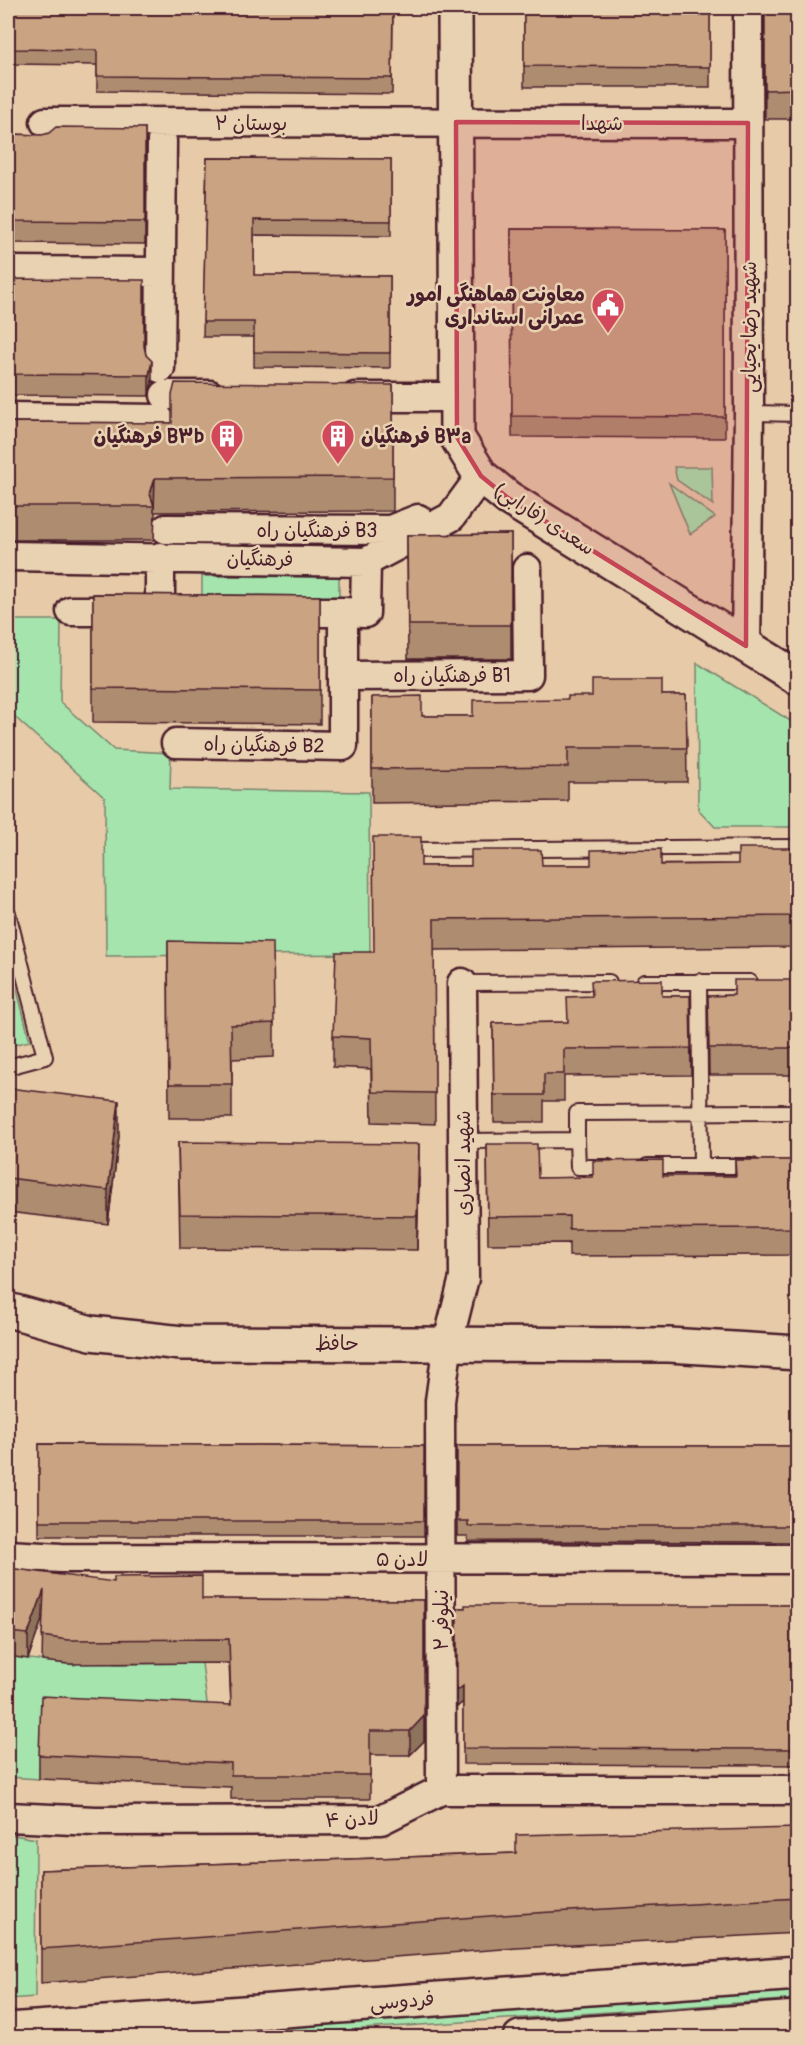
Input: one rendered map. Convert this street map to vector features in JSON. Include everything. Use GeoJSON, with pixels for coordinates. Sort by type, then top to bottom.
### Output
{"type":"FeatureCollection","features":[{"type":"Feature","properties":{"kind":"street","name":"سعدی (فارابی)"},"geometry":{"type":"LineString","coordinates":[[456,8],[455,397],[457,436],[471,488],[508,498],[798,678]]}},
{"type":"Feature","properties":{"kind":"street","name":"شهید رضا یحیایی"},"geometry":{"type":"LineString","coordinates":[[746,646],[749,413],[748,8]]}},
{"type":"Feature","properties":{"kind":"street","name":"شهدا"},"geometry":{"type":"LineString","coordinates":[[456,122],[748,123]]}},
{"type":"Feature","properties":{"kind":"street","name":"بوستان ۲"},"geometry":{"type":"LineString","coordinates":[[39,134],[456,122]]}},
{"type":"Feature","properties":{"kind":"street"},"geometry":{"type":"LineString","coordinates":[[161,394],[162,141]]}},
{"type":"Feature","properties":{"kind":"street"},"geometry":{"type":"LineString","coordinates":[[8,271],[160,272]]}},
{"type":"Feature","properties":{"kind":"street"},"geometry":{"type":"LineString","coordinates":[[8,417],[161,394],[235,395]]}},
{"type":"Feature","properties":{"kind":"street"},"geometry":{"type":"LineString","coordinates":[[328,397],[455,397]]}},
{"type":"Feature","properties":{"kind":"street","name":"فرهنگیان راه B3"},"geometry":{"type":"LineString","coordinates":[[166,529],[390,530],[471,488]]}},
{"type":"Feature","properties":{"kind":"street","name":"فرهنگیان"},"geometry":{"type":"LineString","coordinates":[[8,555],[366,562],[451,517],[471,488]]}},
{"type":"Feature","properties":{"kind":"street"},"geometry":{"type":"LineString","coordinates":[[71,611],[172,611],[160,557]]}},
{"type":"Feature","properties":{"kind":"street"},"geometry":{"type":"LineString","coordinates":[[252,612],[365,613],[366,562]]}},
{"type":"Feature","properties":{"kind":"street","name":"فرهنگیان راه B1"},"geometry":{"type":"LineString","coordinates":[[343,676],[528,675],[526,569]]}},
{"type":"Feature","properties":{"kind":"street","name":"فرهنگیان راه B2"},"geometry":{"type":"LineString","coordinates":[[176,743],[343,747],[343,612]]}},
{"type":"Feature","properties":{"kind":"street","name":"شهید انصاری"},"geometry":{"type":"LineString","coordinates":[[448,1342],[464,1278],[462,983]]}},
{"type":"Feature","properties":{"kind":"street","name":"حافظ"},"geometry":{"type":"LineString","coordinates":[[8,1310],[91,1333],[182,1343],[669,1344]]}},
{"type":"Feature","properties":{"kind":"street"},"geometry":{"type":"LineString","coordinates":[[669,1344],[798,1334]]}},
{"type":"Feature","properties":{"kind":"street","name":"نیلوفر ۲"},"geometry":{"type":"LineString","coordinates":[[441,1790],[440,1401],[448,1342]]}},
{"type":"Feature","properties":{"kind":"street"},"geometry":{"type":"LineString","coordinates":[[669,1344],[798,1353]]}},
{"type":"Feature","properties":{"kind":"street","name":"لادن ۵"},"geometry":{"type":"LineString","coordinates":[[8,1555],[61,1558],[798,1559]]}},
{"type":"Feature","properties":{"kind":"street","name":"لادن ۴"},"geometry":{"type":"LineString","coordinates":[[8,1816],[95,1821],[381,1820],[441,1790],[798,1790]]}},
{"type":"Feature","properties":{"kind":"street","name":"فردوسی"},"geometry":{"type":"LineString","coordinates":[[8,2030],[798,1973]]}},
{"type":"Feature","properties":{"kind":"street"},"geometry":{"type":"LineString","coordinates":[[519,2037],[798,2018]]}},
{"type":"Feature","properties":{"kind":"lane"},"geometry":{"type":"LineString","coordinates":[[749,413],[798,414]]}},
{"type":"Feature","properties":{"kind":"lane"},"geometry":{"type":"LineString","coordinates":[[410,850],[798,847]]}},
{"type":"Feature","properties":{"kind":"lane"},"geometry":{"type":"LineString","coordinates":[[8,913],[45,1057],[8,1067]]}},
{"type":"Feature","properties":{"kind":"lane"},"geometry":{"type":"LineString","coordinates":[[699,981],[700,1166]]}},
{"type":"Feature","properties":{"kind":"lane"},"geometry":{"type":"LineString","coordinates":[[462,983],[765,982]]}},
{"type":"Feature","properties":{"kind":"lane"},"geometry":{"type":"LineString","coordinates":[[765,1166],[578,1167],[577,1113],[798,1112]]}},
{"type":"Feature","properties":{"kind":"lane"},"geometry":{"type":"LineString","coordinates":[[463,1141],[577,1140]]}},
{"type":"Feature","properties":{"kind":"highlighted area"},"geometry":{"type":"Polygon","coordinates":[[[456,122],[748,123],[746,646],[508,498],[481,476],[457,437],[456,122]]]}},
{"type":"Feature","properties":{"kind":"green space"},"geometry":{"type":"Polygon","coordinates":[[[674,467],[712,467],[713,505],[677,480],[674,467]]]}},
{"type":"Feature","properties":{"kind":"green space"},"geometry":{"type":"Polygon","coordinates":[[[669,483],[715,517],[690,534],[669,483]]]}},
{"type":"Feature","properties":{"kind":"green space"},"geometry":{"type":"Polygon","coordinates":[[[202,576],[339,577],[339,598],[202,597],[202,576]]]}},
{"type":"Feature","properties":{"kind":"green space"},"geometry":{"type":"Polygon","coordinates":[[[8,620],[61,620],[60,702],[114,750],[171,753],[170,789],[369,792],[370,954],[106,956],[105,798],[8,711],[8,620]]]}},
{"type":"Feature","properties":{"kind":"green space"},"geometry":{"type":"Polygon","coordinates":[[[697,663],[797,725],[797,827],[715,827],[698,809],[697,663]]]}},
{"type":"Feature","properties":{"kind":"green space"},"geometry":{"type":"Polygon","coordinates":[[[8,954],[30,1041],[8,1046],[8,954]]]}},
{"type":"Feature","properties":{"kind":"green space"},"geometry":{"type":"Polygon","coordinates":[[[83,1603],[114,1664],[202,1663],[210,1728],[41,1721],[39,1779],[8,1777],[8,1656],[75,1665],[83,1603]]]}},
{"type":"Feature","properties":{"kind":"green space"},"geometry":{"type":"Polygon","coordinates":[[[8,1834],[36,1839],[35,1997],[8,1999],[8,1834]]]}},
{"type":"Feature","properties":{"kind":"green space"},"geometry":{"type":"Polygon","coordinates":[[[797,1989],[797,1999],[246,2037],[122,2038],[797,1989]]]}},
{"type":"Feature","properties":{"kind":"building"},"geometry":{"type":"Polygon","coordinates":[[[8,8],[393,8],[392,78],[97,76],[97,50],[8,49],[8,8]]]}},
{"type":"Feature","properties":{"kind":"building"},"geometry":{"type":"Polygon","coordinates":[[[524,8],[710,8],[710,67],[524,66],[524,8]]]}},
{"type":"Feature","properties":{"kind":"building"},"geometry":{"type":"Polygon","coordinates":[[[765,8],[798,8],[798,89],[765,90],[765,8]]]}},
{"type":"Feature","properties":{"kind":"building"},"geometry":{"type":"Polygon","coordinates":[[[56,127],[145,128],[145,222],[8,221],[8,134],[42,135],[56,127]]]}},
{"type":"Feature","properties":{"kind":"building"},"geometry":{"type":"Polygon","coordinates":[[[207,158],[391,159],[391,221],[254,220],[254,275],[390,276],[390,353],[254,352],[254,322],[203,322],[207,158]]]}},
{"type":"Feature","properties":{"kind":"building"},"geometry":{"type":"Polygon","coordinates":[[[511,229],[725,230],[725,417],[512,416],[511,229]]]}},
{"type":"Feature","properties":{"kind":"building"},"geometry":{"type":"Polygon","coordinates":[[[8,279],[144,280],[144,346],[146,355],[152,361],[149,375],[8,374],[8,279]]]}},
{"type":"Feature","properties":{"kind":"building"},"geometry":{"type":"Polygon","coordinates":[[[175,383],[393,385],[393,477],[155,478],[150,494],[154,506],[8,506],[8,422],[172,423],[172,395],[175,383]]]}},
{"type":"Feature","properties":{"kind":"building"},"geometry":{"type":"Polygon","coordinates":[[[511,534],[511,625],[408,625],[407,535],[511,534]]]}},
{"type":"Feature","properties":{"kind":"building"},"geometry":{"type":"Polygon","coordinates":[[[93,594],[320,596],[320,690],[93,688],[93,594]]]}},
{"type":"Feature","properties":{"kind":"building"},"geometry":{"type":"Polygon","coordinates":[[[592,680],[662,680],[662,695],[686,695],[687,748],[568,748],[568,767],[372,769],[372,697],[422,696],[422,716],[473,716],[473,700],[568,699],[568,696],[592,696],[592,680]]]}},
{"type":"Feature","properties":{"kind":"building"},"geometry":{"type":"Polygon","coordinates":[[[373,837],[421,837],[421,866],[471,866],[471,850],[541,850],[542,865],[591,865],[591,850],[661,849],[661,865],[738,864],[738,848],[798,848],[798,916],[434,919],[435,1093],[372,1092],[371,1038],[333,1036],[336,952],[374,952],[373,837]]]}},
{"type":"Feature","properties":{"kind":"building"},"geometry":{"type":"Polygon","coordinates":[[[168,941],[273,943],[274,1023],[231,1025],[232,1084],[169,1084],[168,941]]]}},
{"type":"Feature","properties":{"kind":"building"},"geometry":{"type":"Polygon","coordinates":[[[662,980],[662,996],[690,996],[691,1048],[564,1049],[564,1074],[544,1074],[544,1095],[494,1095],[493,1023],[568,1022],[567,997],[592,996],[591,981],[662,980]]]}},
{"type":"Feature","properties":{"kind":"building"},"geometry":{"type":"Polygon","coordinates":[[[734,980],[798,980],[798,1048],[709,1048],[708,996],[734,995],[734,980]]]}},
{"type":"Feature","properties":{"kind":"building"},"geometry":{"type":"Polygon","coordinates":[[[8,1088],[119,1101],[108,1190],[8,1178],[8,1088]]]}},
{"type":"Feature","properties":{"kind":"building"},"geometry":{"type":"Polygon","coordinates":[[[178,1142],[419,1144],[417,1216],[180,1214],[178,1142]]]}},
{"type":"Feature","properties":{"kind":"building"},"geometry":{"type":"Polygon","coordinates":[[[487,1144],[537,1144],[538,1178],[593,1177],[593,1161],[663,1160],[663,1176],[736,1176],[735,1160],[798,1160],[798,1228],[569,1229],[569,1216],[488,1217],[487,1144]]]}},
{"type":"Feature","properties":{"kind":"building"},"geometry":{"type":"Polygon","coordinates":[[[39,1444],[424,1446],[424,1521],[39,1521],[39,1444]]]}},
{"type":"Feature","properties":{"kind":"building"},"geometry":{"type":"Polygon","coordinates":[[[457,1446],[798,1446],[798,1526],[468,1526],[468,1521],[457,1521],[457,1446]]]}},
{"type":"Feature","properties":{"kind":"building"},"geometry":{"type":"Polygon","coordinates":[[[8,1568],[114,1582],[114,1577],[202,1576],[202,1599],[424,1600],[424,1716],[410,1731],[370,1731],[370,1775],[231,1775],[231,1763],[39,1755],[41,1696],[231,1705],[229,1639],[68,1640],[42,1636],[44,1590],[28,1634],[8,1632],[8,1568]]]}},
{"type":"Feature","properties":{"kind":"building"},"geometry":{"type":"Polygon","coordinates":[[[465,1605],[798,1605],[798,1749],[463,1748],[463,1686],[457,1691],[457,1608],[465,1608],[465,1605]]]}},
{"type":"Feature","properties":{"kind":"building"},"geometry":{"type":"Polygon","coordinates":[[[798,1828],[798,1898],[517,1914],[41,1949],[41,1870],[516,1853],[516,1835],[798,1828]]]}},
{"type":"Feature","properties":{"kind":"place","name":"معاونت هماهنگی امور عمرانی استانداری"},"geometry":{"type":"Point","coordinates":[608,334]}},
{"type":"Feature","properties":{"kind":"place","name":"فرهنگیان B۳b"},"geometry":{"type":"Point","coordinates":[227,465]}},
{"type":"Feature","properties":{"kind":"place","name":"فرهنگیان B۳a"},"geometry":{"type":"Point","coordinates":[338,465]}}]}
